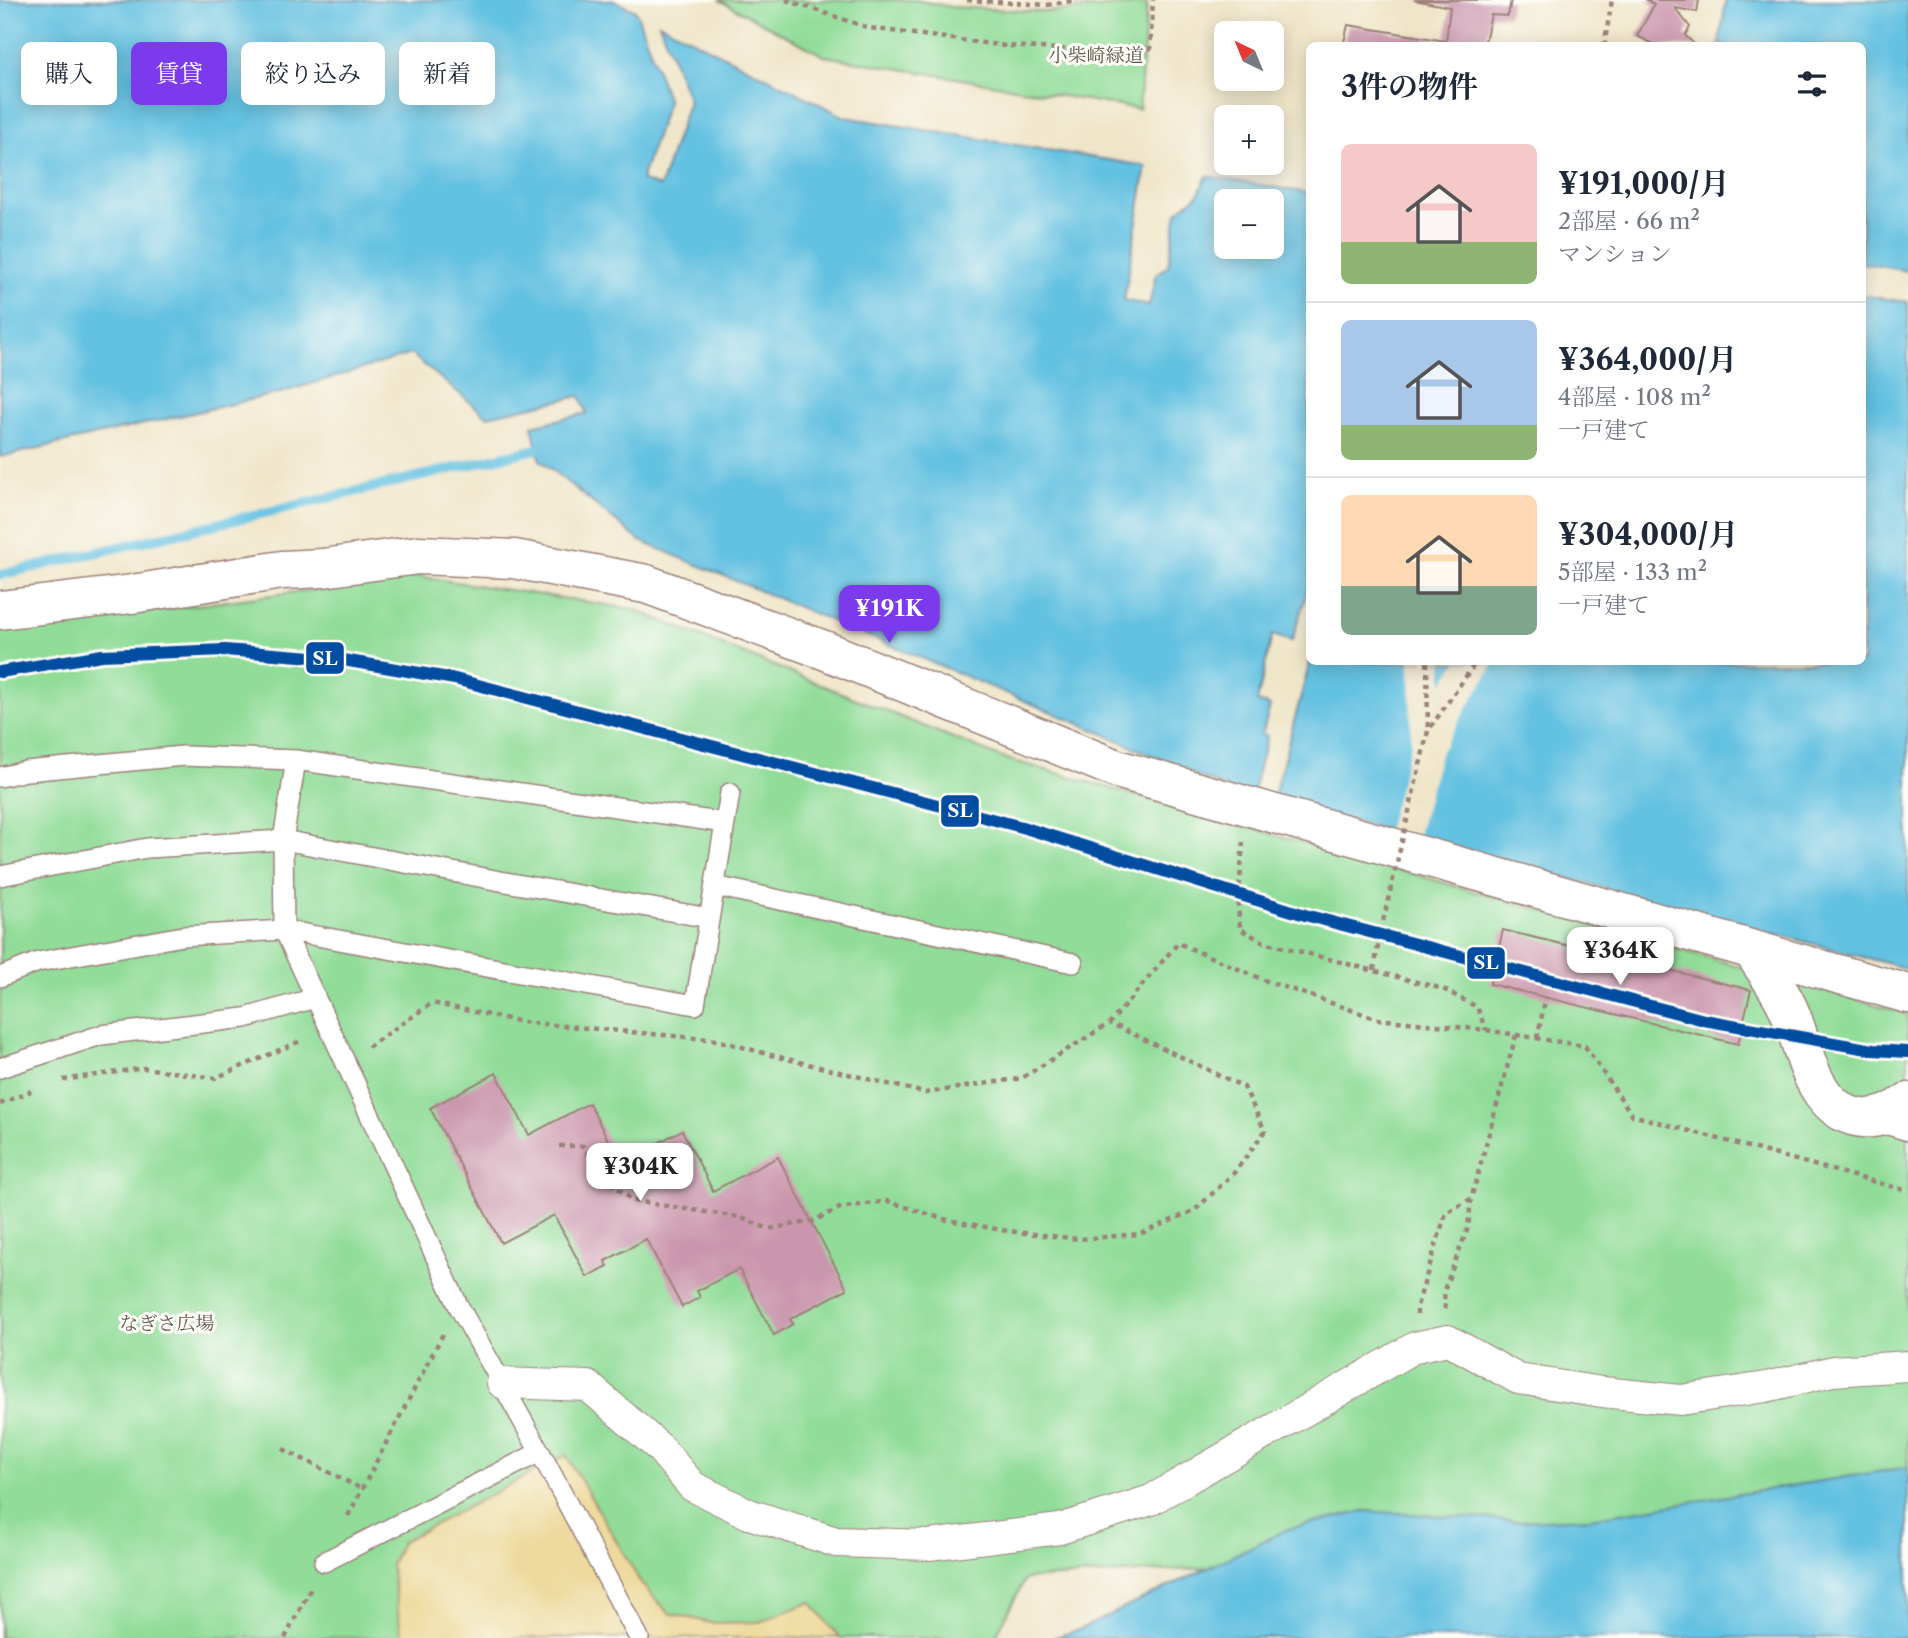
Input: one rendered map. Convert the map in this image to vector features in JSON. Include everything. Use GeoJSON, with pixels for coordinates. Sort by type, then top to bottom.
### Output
{"type":"FeatureCollection","features":[{"type":"Feature","properties":{"kind":"street"},"geometry":{"type":"LineString","coordinates":[[0,610],[132,594],[282,570],[323,568],[418,555],[514,559],[646,584],[824,650],[1117,769],[1908,994]]}},
{"type":"Feature","properties":{"kind":"street"},"geometry":{"type":"LineString","coordinates":[[1753,951],[1787,1004],[1811,1074],[1822,1094],[1837,1108],[1854,1117],[1870,1120],[1887,1116],[1908,1102]]}},
{"type":"Feature","properties":{"kind":"street"},"geometry":{"type":"LineString","coordinates":[[502,1383],[589,1386],[660,1448],[692,1486],[749,1514],[836,1542],[929,1545],[1060,1529],[1151,1500],[1415,1347],[1448,1340],[1518,1379],[1602,1392],[1681,1400],[1766,1387],[1833,1371],[1908,1366]]}},
{"type":"Feature","properties":{"kind":"lane"},"geometry":{"type":"LineString","coordinates":[[0,777],[26,771],[183,756],[296,760],[725,822]]}},
{"type":"Feature","properties":{"kind":"lane"},"geometry":{"type":"LineString","coordinates":[[296,760],[283,840],[284,930],[458,1305],[639,1638]]}},
{"type":"Feature","properties":{"kind":"lane"},"geometry":{"type":"LineString","coordinates":[[0,976],[38,962],[183,936],[284,930],[695,1005],[730,793]]}},
{"type":"Feature","properties":{"kind":"lane"},"geometry":{"type":"LineString","coordinates":[[0,876],[147,848],[283,840],[709,918]]}},
{"type":"Feature","properties":{"kind":"lane"},"geometry":{"type":"LineString","coordinates":[[715,886],[1073,962]]}},
{"type":"Feature","properties":{"kind":"lane"},"geometry":{"type":"LineString","coordinates":[[0,1068],[101,1035],[245,1018],[315,998]]}},
{"type":"Feature","properties":{"kind":"lane"},"geometry":{"type":"LineString","coordinates":[[1870,1120],[1908,1131]]}},
{"type":"Feature","properties":{"kind":"lane"},"geometry":{"type":"LineString","coordinates":[[324,1562],[540,1452]]}},
{"type":"Feature","properties":{"kind":"path"},"geometry":{"type":"LineString","coordinates":[[786,0],[869,28],[1006,46],[1093,51],[1150,51],[1153,0]]}},
{"type":"Feature","properties":{"kind":"path"},"geometry":{"type":"LineString","coordinates":[[967,0],[1047,5],[1077,0]]}},
{"type":"Feature","properties":{"kind":"path"},"geometry":{"type":"LineString","coordinates":[[1605,42],[1612,0]]}},
{"type":"Feature","properties":{"kind":"path"},"geometry":{"type":"LineString","coordinates":[[1374,970],[1428,731],[1427,665]]}},
{"type":"Feature","properties":{"kind":"path"},"geometry":{"type":"LineString","coordinates":[[1428,731],[1474,665]]}},
{"type":"Feature","properties":{"kind":"path"},"geometry":{"type":"LineString","coordinates":[[1246,806],[1238,906],[1240,929],[1264,942],[1443,989],[1477,1007],[1486,1030]]}},
{"type":"Feature","properties":{"kind":"path"},"geometry":{"type":"LineString","coordinates":[[346,1061],[432,1003],[522,1021],[717,1040],[925,1093],[1022,1078],[1110,1023],[1178,943],[1264,980],[1378,1018],[1486,1030],[1585,1046],[1632,1115],[1908,1191]]}},
{"type":"Feature","properties":{"kind":"path"},"geometry":{"type":"LineString","coordinates":[[1537,1038],[1546,997]]}},
{"type":"Feature","properties":{"kind":"path"},"geometry":{"type":"LineString","coordinates":[[559,1146],[583,1146],[601,1175],[633,1201],[739,1217],[769,1229],[813,1221],[840,1209],[887,1202],[943,1219],[1007,1231],[1079,1239],[1140,1234],[1195,1210],[1234,1173],[1265,1131],[1244,1087],[1110,1023]]}},
{"type":"Feature","properties":{"kind":"path"},"geometry":{"type":"LineString","coordinates":[[52,1082],[144,1068],[215,1078],[329,1028]]}},
{"type":"Feature","properties":{"kind":"path"},"geometry":{"type":"LineString","coordinates":[[1444,1290],[1468,1228],[1471,1199],[1516,1035]]}},
{"type":"Feature","properties":{"kind":"path"},"geometry":{"type":"LineString","coordinates":[[0,1104],[42,1086]]}},
{"type":"Feature","properties":{"kind":"path"},"geometry":{"type":"LineString","coordinates":[[1415,1347],[1417,1306],[1446,1213],[1471,1199]]}},
{"type":"Feature","properties":{"kind":"path"},"geometry":{"type":"LineString","coordinates":[[285,1638],[458,1305]]}},
{"type":"Feature","properties":{"kind":"path"},"geometry":{"type":"LineString","coordinates":[[283,1449],[362,1489]]}},
{"type":"Feature","properties":{"kind":"green space","name":"小柴崎緑道"},"geometry":{"type":"Polygon","coordinates":[[[719,0],[916,0],[951,7],[1044,12],[1147,4],[1139,109],[824,56],[719,0]]]}},
{"type":"Feature","properties":{"kind":"green space","name":"なぎさ広場"},"geometry":{"type":"Polygon","coordinates":[[[416,576],[633,609],[1000,757],[1908,1014],[1908,1526],[1025,1579],[995,1638],[0,1638],[0,631],[416,576]]]}},
{"type":"Feature","properties":{"kind":"sand"},"geometry":{"type":"Polygon","coordinates":[[[566,1455],[642,1585],[669,1613],[711,1623],[759,1622],[811,1602],[840,1638],[402,1638],[391,1565],[401,1542],[566,1455]]]}},
{"type":"Feature","properties":{"kind":"water"},"geometry":{"type":"Polygon","coordinates":[[[0,0],[613,0],[636,11],[668,101],[641,180],[660,187],[689,101],[659,23],[845,117],[1146,166],[1124,300],[1149,306],[1156,274],[1168,266],[1177,212],[1198,195],[1207,176],[1306,192],[1306,595],[1292,641],[1272,635],[1257,702],[1270,706],[1262,735],[1267,736],[1252,795],[1223,787],[1102,733],[640,541],[540,460],[532,426],[587,413],[580,396],[487,416],[411,354],[280,393],[0,457],[0,0]]]}},
{"type":"Feature","properties":{"kind":"water"},"geometry":{"type":"Polygon","coordinates":[[[1726,0],[1908,0],[1908,271],[1866,264],[1866,42],[1719,42],[1726,0]]]}},
{"type":"Feature","properties":{"kind":"water"},"geometry":{"type":"Polygon","coordinates":[[[1866,296],[1908,302],[1908,969],[1273,800],[1309,665],[1866,665],[1866,296]]]}},
{"type":"Feature","properties":{"kind":"water"},"geometry":{"type":"Polygon","coordinates":[[[1908,1467],[1908,1638],[1053,1638],[1081,1629],[1288,1529],[1365,1511],[1518,1521],[1590,1518],[1908,1467]]]}},
{"type":"Feature","properties":{"kind":"pier"},"geometry":{"type":"Polygon","coordinates":[[[1410,665],[1443,665],[1443,684],[1455,665],[1493,665],[1441,751],[1416,842],[1386,834],[1411,744],[1410,665]]]}},
{"type":"Feature","properties":{"kind":"building"},"geometry":{"type":"Polygon","coordinates":[[[1414,0],[1511,0],[1508,16],[1491,15],[1485,42],[1344,42],[1348,25],[1446,41],[1450,7],[1414,0]]]}},
{"type":"Feature","properties":{"kind":"building"},"geometry":{"type":"Polygon","coordinates":[[[1647,0],[1699,0],[1697,12],[1675,8],[1690,27],[1685,35],[1692,42],[1649,42],[1637,36],[1654,5],[1647,0]]]}},
{"type":"Feature","properties":{"kind":"building"},"geometry":{"type":"Polygon","coordinates":[[[1503,930],[1751,990],[1738,1044],[1490,984],[1503,930]]]}},
{"type":"Feature","properties":{"kind":"building"},"geometry":{"type":"Polygon","coordinates":[[[496,1073],[529,1135],[589,1103],[620,1163],[682,1130],[713,1191],[778,1157],[847,1289],[790,1319],[793,1324],[774,1335],[739,1269],[697,1291],[700,1297],[682,1307],[646,1239],[605,1261],[608,1266],[587,1277],[554,1215],[501,1243],[430,1108],[496,1073]]]}},
{"type":"Feature","properties":{"kind":"waterway"},"geometry":{"type":"LineString","coordinates":[[0,575],[549,446]]}},
{"type":"Feature","properties":{"kind":"transit line","name":"SL"},"geometry":{"type":"LineString","coordinates":[[0,672],[102,655],[225,650],[337,659],[455,679],[1022,827],[1305,915],[1704,1020],[1873,1050],[1908,1052]]}}]}
